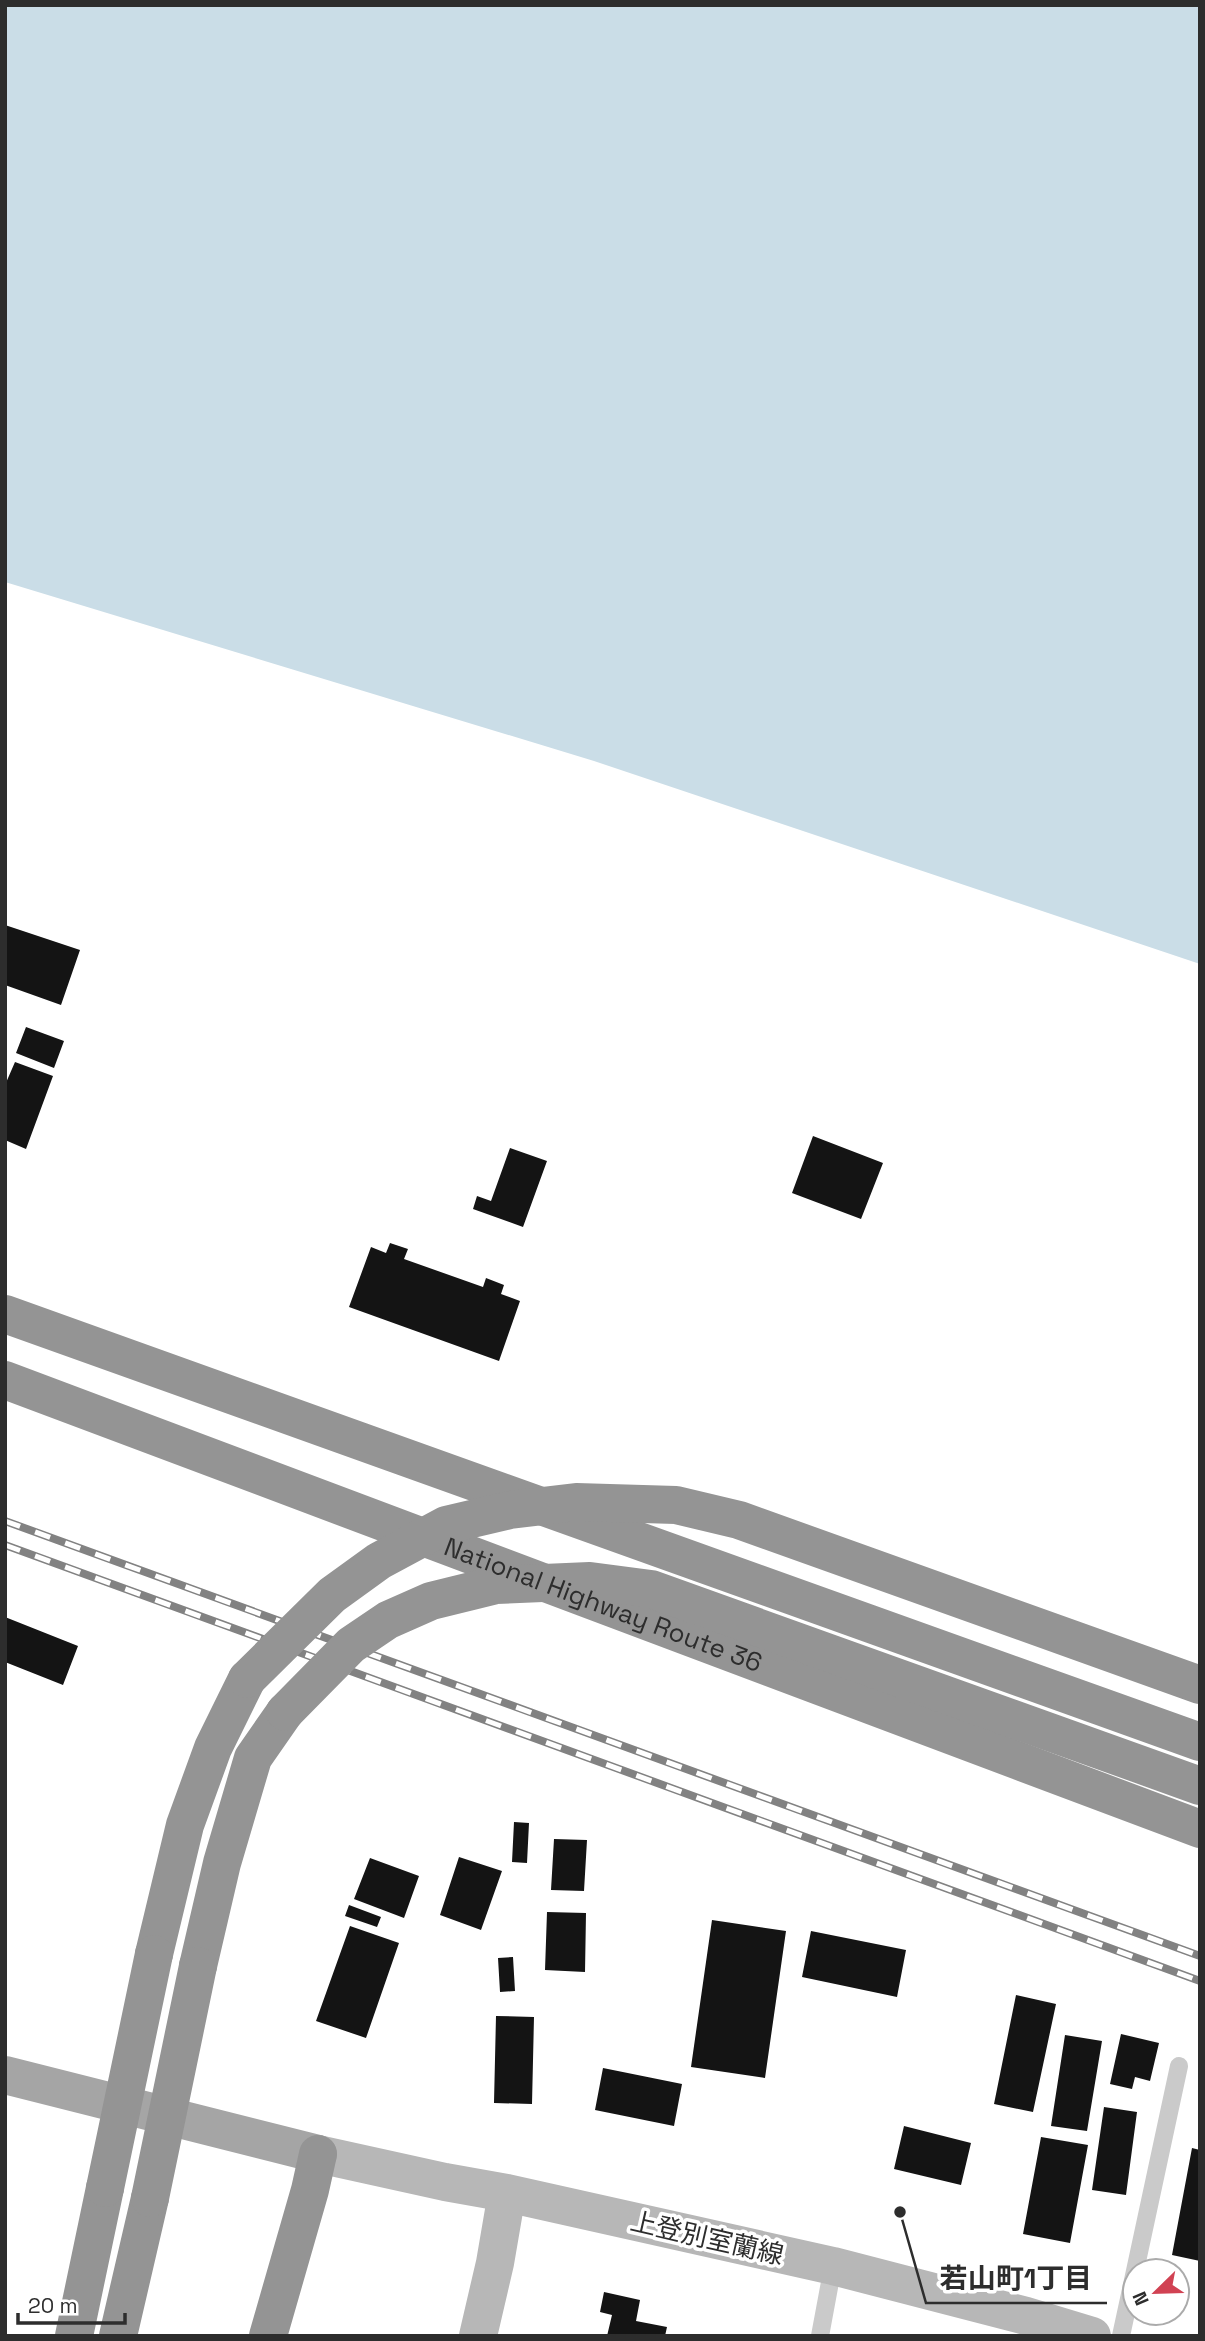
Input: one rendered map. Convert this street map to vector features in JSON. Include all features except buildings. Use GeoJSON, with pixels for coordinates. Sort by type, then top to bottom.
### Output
{"type":"FeatureCollection","features":[{"type":"Feature","properties":{"kind":"highway"},"geometry":{"type":"LineString","coordinates":[[5,1314],[1200,1742]]}},
{"type":"Feature","properties":{"kind":"highway","name":"National Highway Route 36"},"geometry":{"type":"LineString","coordinates":[[5,1380],[1200,1829]]}},
{"type":"Feature","properties":{"kind":"highway"},"geometry":{"type":"LineString","coordinates":[[74,2336],[154,1954],[185,1825],[213,1748],[247,1679],[332,1595],[379,1562],[446,1525],[510,1510],[576,1502],[676,1505],[739,1520],[1200,1685]]}},
{"type":"Feature","properties":{"kind":"highway"},"geometry":{"type":"LineString","coordinates":[[118,2336],[222,1863],[253,1758],[285,1712],[351,1645],[388,1620],[431,1601],[496,1585],[590,1581],[651,1589],[1200,1786]]}},
{"type":"Feature","properties":{"kind":"highway"},"geometry":{"type":"LineString","coordinates":[[268,2336],[318,2154]]}},
{"type":"Feature","properties":{"kind":"main road"},"geometry":{"type":"LineString","coordinates":[[5,2075],[318,2154]]}},
{"type":"Feature","properties":{"kind":"main road","name":"上登別室蘭線"},"geometry":{"type":"LineString","coordinates":[[318,2154],[833,2266],[1092,2336]]}},
{"type":"Feature","properties":{"kind":"main road"},"geometry":{"type":"LineString","coordinates":[[478,2336],[495,2263],[507,2193]]}},
{"type":"Feature","properties":{"kind":"lane"},"geometry":{"type":"LineString","coordinates":[[1121,2336],[1179,2066]]}},
{"type":"Feature","properties":{"kind":"lane"},"geometry":{"type":"LineString","coordinates":[[820,2336],[833,2266]]}},
{"type":"Feature","properties":{"kind":"water"},"geometry":{"type":"Polygon","coordinates":[[[5,5],[1200,5],[1200,964],[594,761],[5,582],[5,5]]]}},
{"type":"Feature","properties":{"kind":"railway"},"geometry":{"type":"LineString","coordinates":[[5,1521],[1200,1956]]}},
{"type":"Feature","properties":{"kind":"railway"},"geometry":{"type":"LineString","coordinates":[[5,1545],[1200,1981]]}},
{"type":"Feature","properties":{"kind":"place","name":"若山町1丁目"},"geometry":{"type":"Point","coordinates":[900,2212]}}]}
